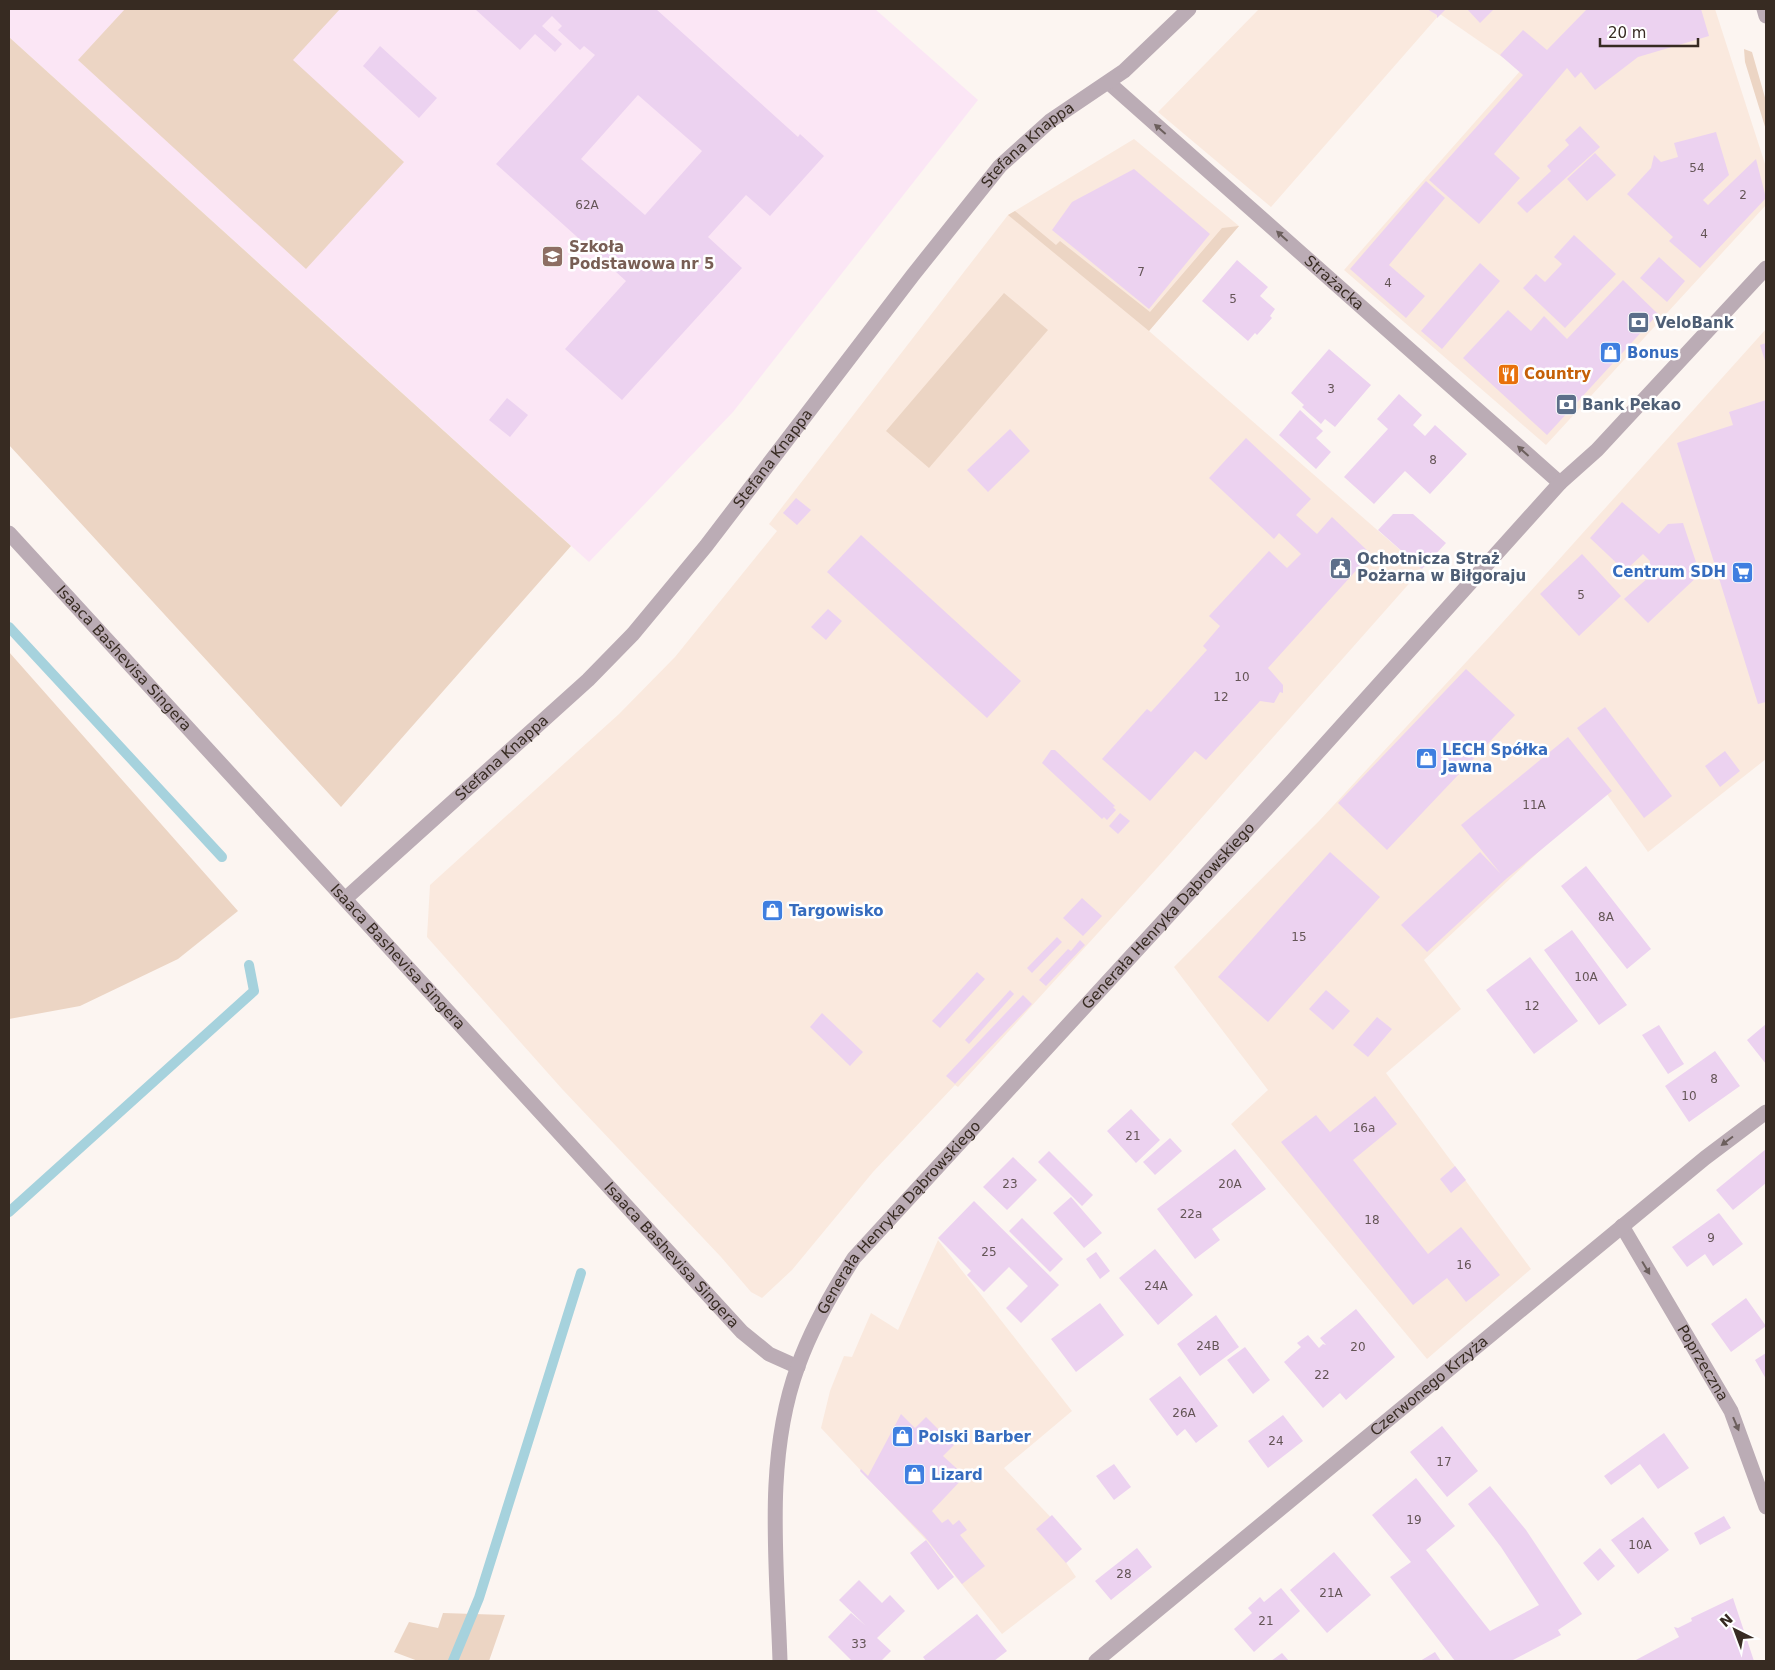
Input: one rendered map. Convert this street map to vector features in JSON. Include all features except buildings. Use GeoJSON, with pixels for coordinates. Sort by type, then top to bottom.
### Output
{"type":"FeatureCollection","features":[{"type":"Feature","properties":{"kind":"street","name":"Stefana Knappa"},"geometry":{"type":"LineString","coordinates":[[345,898],[588,680],[633,634],[706,546],[990,177],[1009,156],[1050,121],[1109,83],[1143,54],[1188,9]]}},
{"type":"Feature","properties":{"kind":"street"},"geometry":{"type":"LineString","coordinates":[[1764,9],[1766,16]]}},
{"type":"Feature","properties":{"kind":"street","name":"Strażacka"},"geometry":{"type":"LineString","coordinates":[[1109,83],[1560,484]]}},
{"type":"Feature","properties":{"kind":"street","name":"Generała Henryka Dąbrowskiego"},"geometry":{"type":"LineString","coordinates":[[780,1661],[775,1504],[782,1432],[798,1367],[824,1306],[854,1258],[1294,780],[1560,484],[1597,450],[1766,268]]}},
{"type":"Feature","properties":{"kind":"street","name":"Isaaca Bashevisa Singera"},"geometry":{"type":"LineString","coordinates":[[9,533],[742,1332],[769,1354],[798,1367]]}},
{"type":"Feature","properties":{"kind":"street","name":"Czerwonego Krzyża"},"geometry":{"type":"LineString","coordinates":[[1096,1661],[1622,1226],[1705,1158],[1766,1112]]}},
{"type":"Feature","properties":{"kind":"street","name":"Poprzeczna"},"geometry":{"type":"LineString","coordinates":[[1622,1226],[1719,1389],[1742,1439],[1766,1507]]}},
{"type":"Feature","properties":{"kind":"shaded area","name":"Szkoła Podstawowa nr 5"},"geometry":{"type":"Polygon","coordinates":[[[9,9],[875,9],[978,100],[733,412],[589,562],[9,37],[9,9]]]}},
{"type":"Feature","properties":{"kind":"shaded area"},"geometry":{"type":"Polygon","coordinates":[[[125,9],[340,9],[293,60],[404,162],[306,269],[78,60],[125,9]]]}},
{"type":"Feature","properties":{"kind":"shaded area"},"geometry":{"type":"Polygon","coordinates":[[[1259,9],[1715,9],[1766,167],[1766,205],[1546,445],[1344,270],[1521,70],[1440,14],[1271,207],[1158,112],[1259,9]]]}},
{"type":"Feature","properties":{"kind":"shaded area"},"geometry":{"type":"Polygon","coordinates":[[[9,37],[571,546],[341,807],[9,445],[9,37]]]}},
{"type":"Feature","properties":{"kind":"shaded area"},"geometry":{"type":"Polygon","coordinates":[[[1744,49],[1752,52],[1766,101],[1766,130],[1745,62],[1744,49]]]}},
{"type":"Feature","properties":{"kind":"shaded area"},"geometry":{"type":"Polygon","coordinates":[[[1134,139],[1239,226],[1149,331],[1422,569],[1167,857],[958,1087],[955,1085],[873,1172],[792,1270],[762,1298],[751,1292],[721,1257],[563,1090],[427,937],[430,885],[619,714],[675,657],[777,531],[769,524],[1008,215],[1134,139]]]}},
{"type":"Feature","properties":{"kind":"shaded area"},"geometry":{"type":"Polygon","coordinates":[[[1015,211],[1056,245],[1060,241],[1150,312],[1222,228],[1239,226],[1149,331],[1008,215],[1015,211]]]}},
{"type":"Feature","properties":{"kind":"shaded area"},"geometry":{"type":"Polygon","coordinates":[[[1004,293],[1048,330],[929,468],[886,431],[1004,293]]]}},
{"type":"Feature","properties":{"kind":"shaded area"},"geometry":{"type":"Polygon","coordinates":[[[1766,329],[1766,759],[1648,852],[1604,790],[1424,960],[1461,1009],[1386,1073],[1531,1269],[1427,1359],[1231,1124],[1268,1090],[1174,967],[1320,820],[1493,633],[1766,329]]]}},
{"type":"Feature","properties":{"kind":"shaded area"},"geometry":{"type":"Polygon","coordinates":[[[9,652],[238,911],[178,959],[80,1006],[9,1019],[9,652]]]}},
{"type":"Feature","properties":{"kind":"shaded area"},"geometry":{"type":"Polygon","coordinates":[[[938,1240],[1072,1411],[1004,1468],[1079,1547],[1065,1561],[1076,1577],[1002,1634],[926,1540],[821,1428],[830,1391],[844,1356],[852,1357],[871,1313],[898,1330],[938,1240]]]}},
{"type":"Feature","properties":{"kind":"shaded area"},"geometry":{"type":"Polygon","coordinates":[[[443,1613],[505,1615],[489,1661],[418,1661],[394,1652],[409,1622],[438,1628],[443,1613]]]}},
{"type":"Feature","properties":{"kind":"waterway"},"geometry":{"type":"LineString","coordinates":[[9,627],[222,857]]}},
{"type":"Feature","properties":{"kind":"waterway"},"geometry":{"type":"LineString","coordinates":[[9,1212],[254,991],[249,965]]}},
{"type":"Feature","properties":{"kind":"waterway"},"geometry":{"type":"LineString","coordinates":[[453,1661],[479,1598],[581,1273]]}},
{"type":"Feature","properties":{"kind":"place","name":"Szkoła Podstawowa nr 5"},"geometry":{"type":"Point","coordinates":[553,256]}},
{"type":"Feature","properties":{"kind":"place","name":"VeloBank"},"geometry":{"type":"Point","coordinates":[1639,323]}},
{"type":"Feature","properties":{"kind":"place","name":"Bonus"},"geometry":{"type":"Point","coordinates":[1611,353]}},
{"type":"Feature","properties":{"kind":"place","name":"Country"},"geometry":{"type":"Point","coordinates":[1508,374]}},
{"type":"Feature","properties":{"kind":"place","name":"Bank Pekao"},"geometry":{"type":"Point","coordinates":[1566,405]}},
{"type":"Feature","properties":{"kind":"place","name":"Ochotnicza Straż Pożarna w Biłgoraju"},"geometry":{"type":"Point","coordinates":[1341,568]}},
{"type":"Feature","properties":{"kind":"place","name":"Centrum SDH"},"geometry":{"type":"Point","coordinates":[1742,572]}},
{"type":"Feature","properties":{"kind":"place","name":"LECH Spółka Jawna"},"geometry":{"type":"Point","coordinates":[1426,759]}},
{"type":"Feature","properties":{"kind":"place","name":"Targowisko"},"geometry":{"type":"Point","coordinates":[773,911]}},
{"type":"Feature","properties":{"kind":"place","name":"Polski Barber"},"geometry":{"type":"Point","coordinates":[902,1437]}},
{"type":"Feature","properties":{"kind":"place","name":"Lizard"},"geometry":{"type":"Point","coordinates":[915,1475]}}]}
